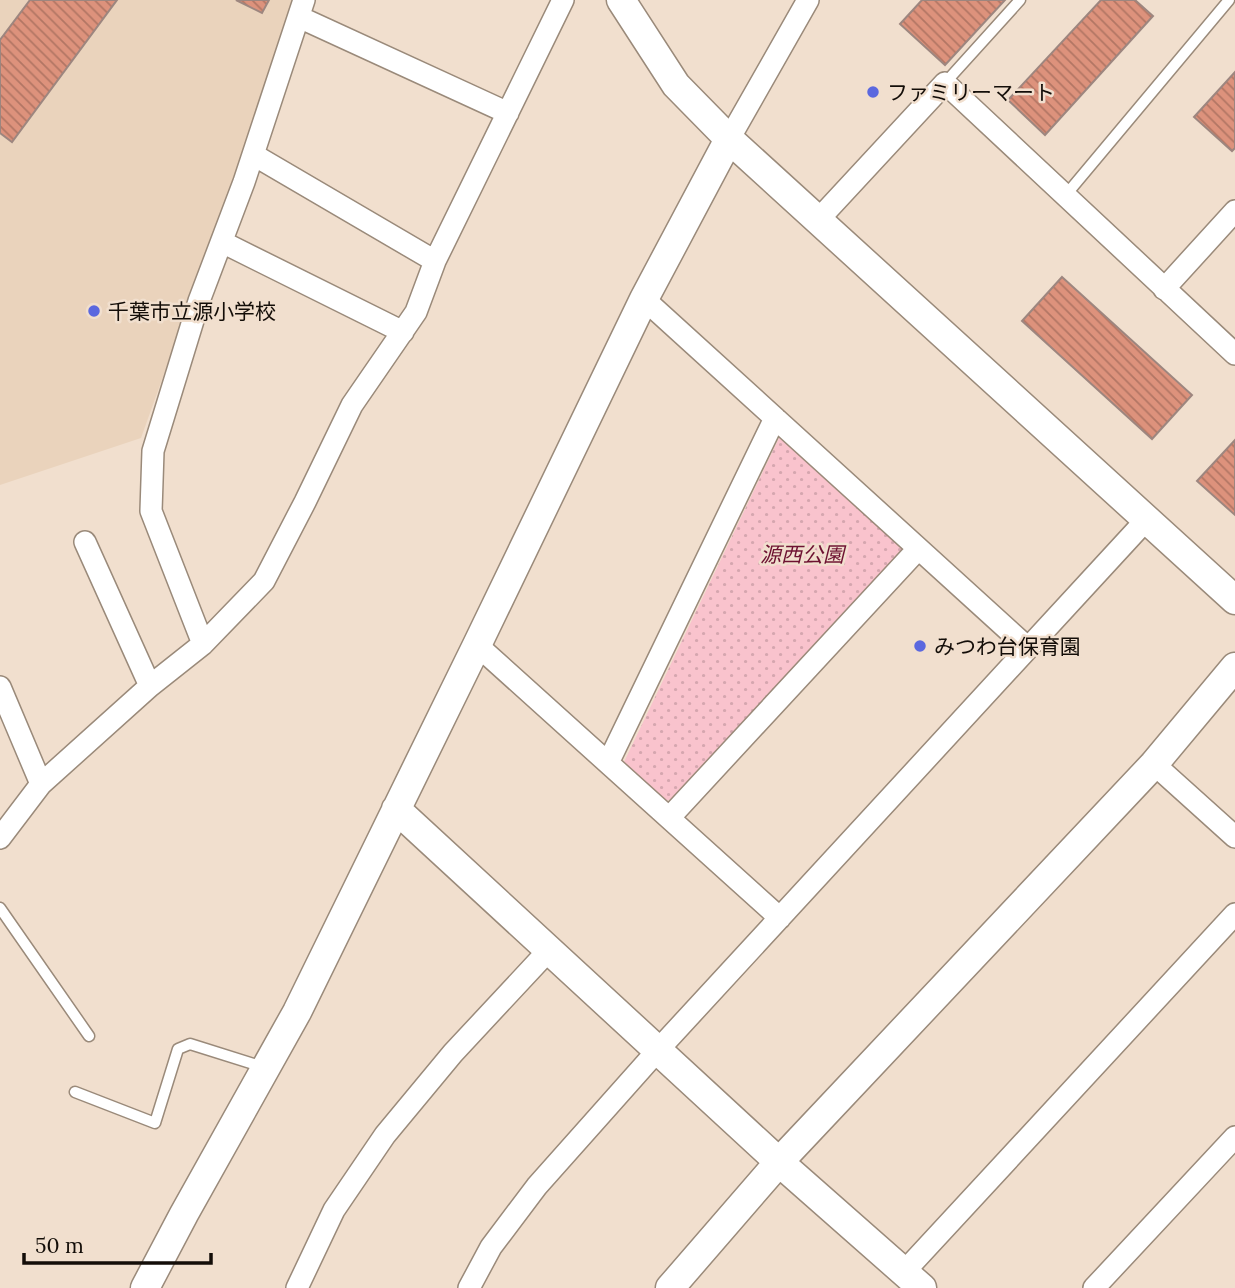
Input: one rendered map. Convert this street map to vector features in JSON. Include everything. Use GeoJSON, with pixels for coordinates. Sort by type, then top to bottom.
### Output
{"type":"FeatureCollection","features":[{"type":"Feature","properties":{"kind":"street"},"geometry":{"type":"LineString","coordinates":[[0,838],[41,785],[150,686],[203,644],[264,581],[352,405],[416,312],[435,261],[563,0]]}},
{"type":"Feature","properties":{"kind":"street"},"geometry":{"type":"LineString","coordinates":[[621,0],[677,85],[729,139],[1235,600]]}},
{"type":"Feature","properties":{"kind":"street"},"geometry":{"type":"LineString","coordinates":[[145,1288],[297,1012],[644,299],[729,139],[808,0]]}},
{"type":"Feature","properties":{"kind":"street"},"geometry":{"type":"LineString","coordinates":[[203,644],[151,511],[153,451],[199,301],[254,155],[302,9],[508,113]]}},
{"type":"Feature","properties":{"kind":"street"},"geometry":{"type":"LineString","coordinates":[[818,220],[945,83],[1235,354]]}},
{"type":"Feature","properties":{"kind":"street"},"geometry":{"type":"LineString","coordinates":[[254,155],[435,261]]}},
{"type":"Feature","properties":{"kind":"street"},"geometry":{"type":"LineString","coordinates":[[1164,289],[1235,211]]}},
{"type":"Feature","properties":{"kind":"street"},"geometry":{"type":"LineString","coordinates":[[222,242],[403,332]]}},
{"type":"Feature","properties":{"kind":"street"},"geometry":{"type":"LineString","coordinates":[[644,299],[1028,648]]}},
{"type":"Feature","properties":{"kind":"street"},"geometry":{"type":"LineString","coordinates":[[608,763],[775,418]]}},
{"type":"Feature","properties":{"kind":"street"},"geometry":{"type":"LineString","coordinates":[[469,1288],[491,1247],[537,1186],[658,1050],[1147,519]]}},
{"type":"Feature","properties":{"kind":"street"},"geometry":{"type":"LineString","coordinates":[[85,542],[150,686]]}},
{"type":"Feature","properties":{"kind":"street"},"geometry":{"type":"LineString","coordinates":[[669,818],[918,549]]}},
{"type":"Feature","properties":{"kind":"street"},"geometry":{"type":"LineString","coordinates":[[477,645],[780,918]]}},
{"type":"Feature","properties":{"kind":"street"},"geometry":{"type":"LineString","coordinates":[[670,1288],[779,1163],[1154,764],[1235,667]]}},
{"type":"Feature","properties":{"kind":"street"},"geometry":{"type":"LineString","coordinates":[[0,687],[41,785]]}},
{"type":"Feature","properties":{"kind":"street"},"geometry":{"type":"LineString","coordinates":[[1154,764],[1235,837]]}},
{"type":"Feature","properties":{"kind":"street"},"geometry":{"type":"LineString","coordinates":[[396,809],[779,1163],[913,1280],[1235,914]]}},
{"type":"Feature","properties":{"kind":"street"},"geometry":{"type":"LineString","coordinates":[[297,1288],[334,1210],[385,1135],[453,1053],[549,950]]}},
{"type":"Feature","properties":{"kind":"street"},"geometry":{"type":"LineString","coordinates":[[1094,1288],[1235,1137]]}},
{"type":"Feature","properties":{"kind":"lane"},"geometry":{"type":"LineString","coordinates":[[945,83],[1020,0]]}},
{"type":"Feature","properties":{"kind":"lane"},"geometry":{"type":"LineString","coordinates":[[1065,196],[1229,0]]}},
{"type":"Feature","properties":{"kind":"lane"},"geometry":{"type":"LineString","coordinates":[[0,908],[89,1036]]}},
{"type":"Feature","properties":{"kind":"lane"},"geometry":{"type":"LineString","coordinates":[[75,1092],[155,1123],[178,1049],[190,1044],[265,1068]]}},
{"type":"Feature","properties":{"kind":"shaded area","name":"千葉市立源小学校"},"geometry":{"type":"Polygon","coordinates":[[[0,0],[298,0],[141,438],[0,485],[0,0]]]}},
{"type":"Feature","properties":{"kind":"green space","name":"源西公園"},"geometry":{"type":"Polygon","coordinates":[[[780,436],[903,548],[677,799],[659,801],[627,775],[624,762],[780,436]]]}},
{"type":"Feature","properties":{"kind":"building"},"geometry":{"type":"Polygon","coordinates":[[[30,0],[117,0],[12,142],[0,133],[0,40],[30,0]]]}},
{"type":"Feature","properties":{"kind":"building"},"geometry":{"type":"Polygon","coordinates":[[[236,0],[269,0],[262,13],[236,0]]]}},
{"type":"Feature","properties":{"kind":"building"},"geometry":{"type":"Polygon","coordinates":[[[922,0],[1005,0],[945,65],[900,24],[922,0]]]}},
{"type":"Feature","properties":{"kind":"building"},"geometry":{"type":"Polygon","coordinates":[[[1101,0],[1135,0],[1153,16],[1045,135],[1008,100],[1101,0]]]}},
{"type":"Feature","properties":{"kind":"building"},"geometry":{"type":"Polygon","coordinates":[[[1235,72],[1235,148],[1232,151],[1194,117],[1235,72]]]}},
{"type":"Feature","properties":{"kind":"building"},"geometry":{"type":"Polygon","coordinates":[[[1062,277],[1192,395],[1152,439],[1022,321],[1062,277]]]}},
{"type":"Feature","properties":{"kind":"building"},"geometry":{"type":"Polygon","coordinates":[[[1235,440],[1235,515],[1197,481],[1235,440]]]}},
{"type":"Feature","properties":{"kind":"place","name":"ファミリーマート"},"geometry":{"type":"Point","coordinates":[873,92]}},
{"type":"Feature","properties":{"kind":"place","name":"千葉市立源小学校"},"geometry":{"type":"Point","coordinates":[94,311]}},
{"type":"Feature","properties":{"kind":"place","name":"みつわ台保育園"},"geometry":{"type":"Point","coordinates":[920,646]}}]}
